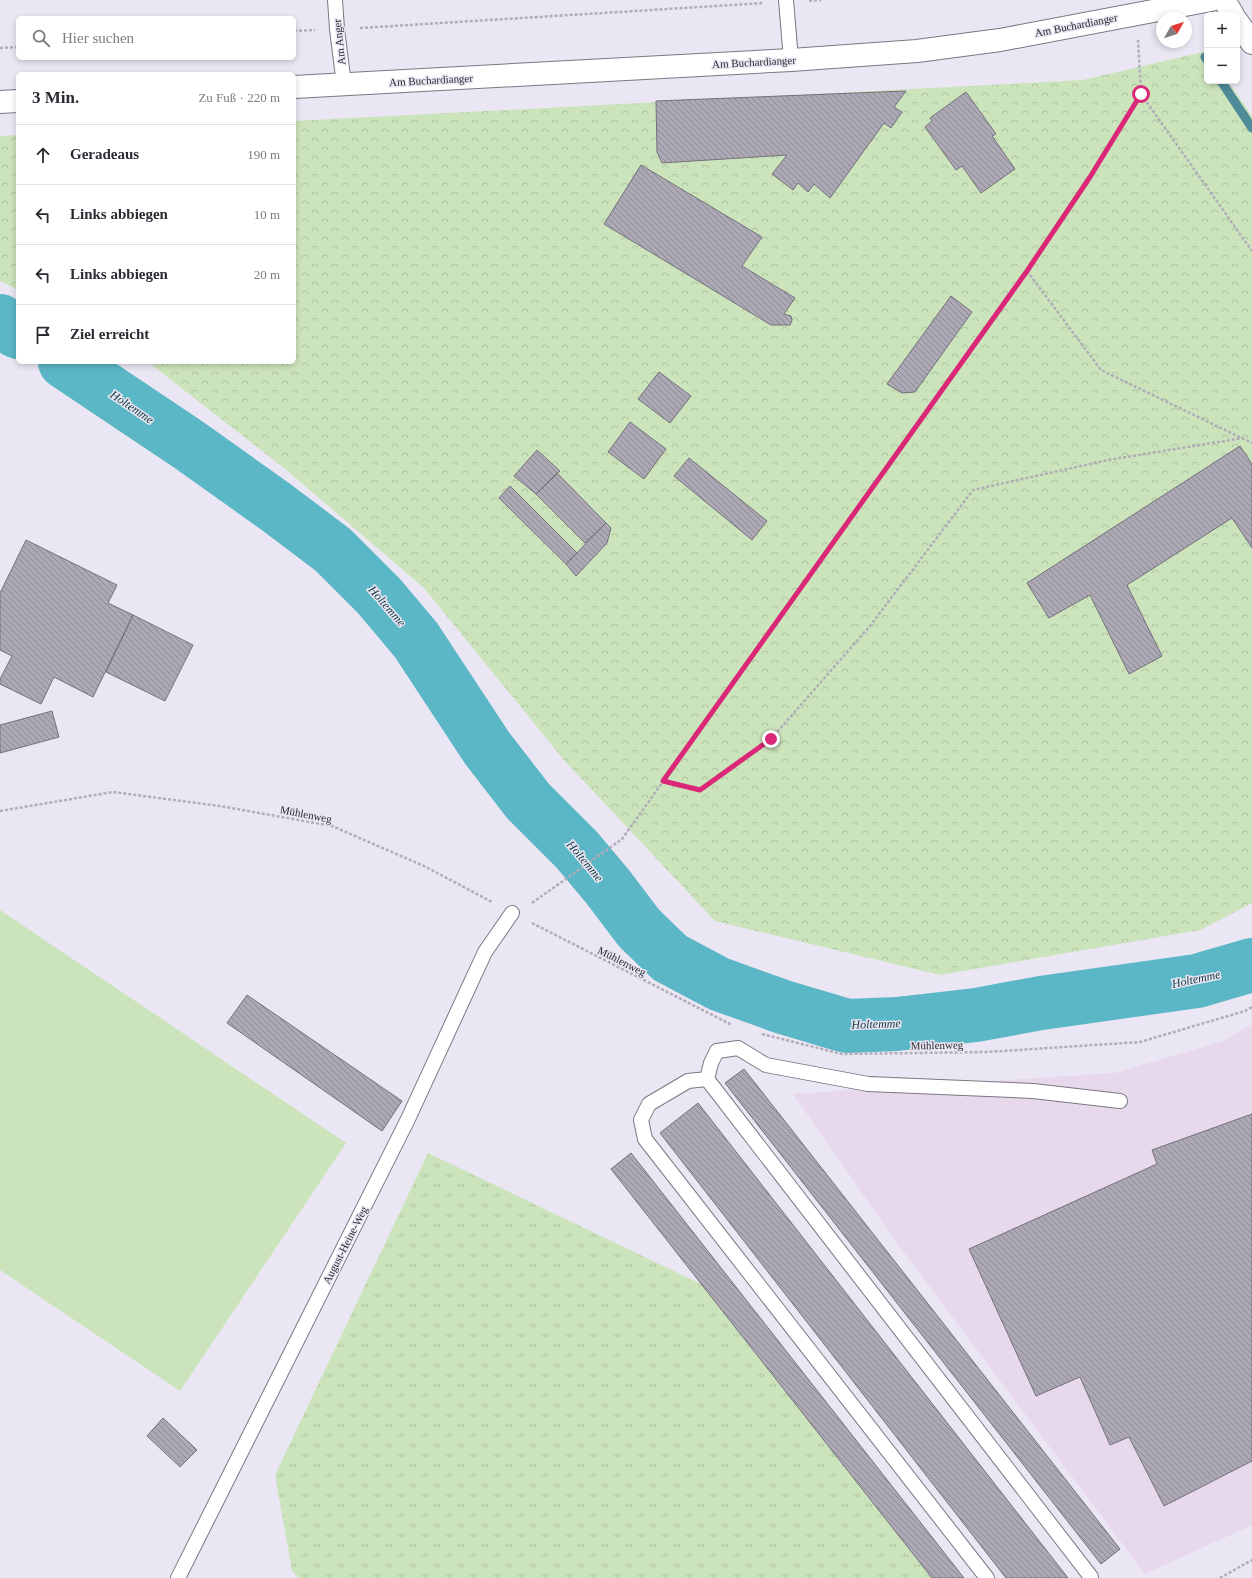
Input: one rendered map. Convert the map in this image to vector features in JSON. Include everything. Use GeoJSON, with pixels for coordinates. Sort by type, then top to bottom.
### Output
{"type":"FeatureCollection","features":[{"type":"Feature","properties":{"kind":"main road","name":"Am Buchardianger"},"geometry":{"type":"LineString","coordinates":[[296,87],[791,60],[917,50],[1000,40],[1211,0]]}},
{"type":"Feature","properties":{"kind":"main road"},"geometry":{"type":"LineString","coordinates":[[1224,0],[1231,12]]}},
{"type":"Feature","properties":{"kind":"main road"},"geometry":{"type":"LineString","coordinates":[[1240,25],[1252,44]]}},
{"type":"Feature","properties":{"kind":"main road"},"geometry":{"type":"LineString","coordinates":[[0,102],[16,101]]}},
{"type":"Feature","properties":{"kind":"lane","name":"Am Anger"},"geometry":{"type":"LineString","coordinates":[[335,0],[344,84]]}},
{"type":"Feature","properties":{"kind":"lane"},"geometry":{"type":"LineString","coordinates":[[786,1],[791,60]]}},
{"type":"Feature","properties":{"kind":"lane","name":"August-Heine-Weg"},"geometry":{"type":"LineString","coordinates":[[178,1578],[408,1119],[485,952],[512,913]]}},
{"type":"Feature","properties":{"kind":"lane"},"geometry":{"type":"LineString","coordinates":[[707,1079],[711,1063],[717,1051],[738,1048],[766,1064],[868,1084],[1033,1091],[1120,1101]]}},
{"type":"Feature","properties":{"kind":"lane"},"geometry":{"type":"LineString","coordinates":[[707,1079],[1091,1577]]}},
{"type":"Feature","properties":{"kind":"lane"},"geometry":{"type":"LineString","coordinates":[[707,1079],[688,1081],[649,1104],[641,1120],[644,1140],[987,1578]]}},
{"type":"Feature","properties":{"kind":"path"},"geometry":{"type":"LineString","coordinates":[[296,31],[821,0]]}},
{"type":"Feature","properties":{"kind":"path"},"geometry":{"type":"LineString","coordinates":[[1136,13],[1141,94],[1252,251]]}},
{"type":"Feature","properties":{"kind":"path"},"geometry":{"type":"LineString","coordinates":[[0,48],[16,47]]}},
{"type":"Feature","properties":{"kind":"path"},"geometry":{"type":"LineString","coordinates":[[532,903],[622,839],[1027,271],[1090,177],[1141,94]]}},
{"type":"Feature","properties":{"kind":"path"},"geometry":{"type":"LineString","coordinates":[[1027,271],[1101,370],[1252,443]]}},
{"type":"Feature","properties":{"kind":"path"},"geometry":{"type":"LineString","coordinates":[[663,781],[700,790],[771,739],[870,626],[973,490],[1108,460],[1243,438]]}},
{"type":"Feature","properties":{"kind":"path","name":"Mühlenweg"},"geometry":{"type":"LineString","coordinates":[[0,811],[113,792],[220,806],[332,826],[426,867],[512,913],[734,1026]]}},
{"type":"Feature","properties":{"kind":"path","name":"Mühlenweg"},"geometry":{"type":"LineString","coordinates":[[757,1033],[842,1054],[987,1052],[1140,1042],[1245,1011],[1252,1007]]}},
{"type":"Feature","properties":{"kind":"path"},"geometry":{"type":"LineString","coordinates":[[1220,1578],[1252,1560]]}},
{"type":"Feature","properties":{"kind":"shaded area"},"geometry":{"type":"Polygon","coordinates":[[[1252,1024],[1252,1525],[1145,1574],[897,1243],[793,1094],[1115,1073],[1224,1041],[1252,1024]]]}},
{"type":"Feature","properties":{"kind":"green space"},"geometry":{"type":"Polygon","coordinates":[[[1204,52],[1204,84],[1230,84],[1252,116],[1252,903],[1200,930],[940,975],[715,921],[563,759],[424,588],[284,468],[151,364],[296,364],[296,121],[1083,80],[1204,52]]]}},
{"type":"Feature","properties":{"kind":"green space"},"geometry":{"type":"Polygon","coordinates":[[[16,135],[16,289],[0,281],[0,136],[16,135]]]}},
{"type":"Feature","properties":{"kind":"green space"},"geometry":{"type":"Polygon","coordinates":[[[0,910],[346,1143],[180,1391],[0,1270],[0,910]]]}},
{"type":"Feature","properties":{"kind":"green space"},"geometry":{"type":"Polygon","coordinates":[[[428,1153],[703,1285],[932,1578],[299,1578],[292,1571],[275,1475],[428,1153]]]}},
{"type":"Feature","properties":{"kind":"building"},"geometry":{"type":"Polygon","coordinates":[[[906,91],[894,107],[902,112],[891,128],[884,123],[830,198],[814,184],[808,192],[798,183],[793,190],[772,174],[787,155],[662,163],[657,152],[656,101],[906,91]]]}},
{"type":"Feature","properties":{"kind":"building"},"geometry":{"type":"Polygon","coordinates":[[[966,92],[996,134],[992,136],[1015,169],[981,193],[962,166],[956,170],[925,127],[932,121],[930,118],[966,92]]]}},
{"type":"Feature","properties":{"kind":"building"},"geometry":{"type":"Polygon","coordinates":[[[641,165],[762,237],[742,266],[795,298],[784,314],[791,316],[792,320],[790,325],[771,325],[604,224],[641,165]]]}},
{"type":"Feature","properties":{"kind":"building"},"geometry":{"type":"Polygon","coordinates":[[[951,296],[972,312],[915,392],[902,393],[887,384],[951,296]]]}},
{"type":"Feature","properties":{"kind":"building"},"geometry":{"type":"Polygon","coordinates":[[[659,372],[691,396],[670,423],[638,399],[659,372]]]}},
{"type":"Feature","properties":{"kind":"building"},"geometry":{"type":"Polygon","coordinates":[[[630,422],[666,449],[644,479],[608,452],[630,422]]]}},
{"type":"Feature","properties":{"kind":"building"},"geometry":{"type":"Polygon","coordinates":[[[1240,446],[1252,464],[1252,548],[1232,518],[1127,585],[1162,656],[1129,674],[1090,595],[1049,618],[1027,583],[1240,446]]]}},
{"type":"Feature","properties":{"kind":"building"},"geometry":{"type":"Polygon","coordinates":[[[537,450],[560,471],[536,494],[514,476],[537,450]]]}},
{"type":"Feature","properties":{"kind":"building"},"geometry":{"type":"Polygon","coordinates":[[[689,458],[767,521],[752,540],[674,476],[689,458]]]}},
{"type":"Feature","properties":{"kind":"building"},"geometry":{"type":"Polygon","coordinates":[[[557,473],[606,523],[585,543],[536,494],[557,473]]]}},
{"type":"Feature","properties":{"kind":"building"},"geometry":{"type":"Polygon","coordinates":[[[510,486],[577,553],[566,564],[499,498],[510,486]]]}},
{"type":"Feature","properties":{"kind":"building"},"geometry":{"type":"Polygon","coordinates":[[[606,523],[611,528],[607,543],[576,576],[566,564],[606,523]]]}},
{"type":"Feature","properties":{"kind":"building"},"geometry":{"type":"Polygon","coordinates":[[[26,540],[117,585],[108,603],[133,615],[93,697],[54,677],[41,704],[0,684],[0,679],[12,656],[0,650],[0,593],[26,540]]]}},
{"type":"Feature","properties":{"kind":"building"},"geometry":{"type":"Polygon","coordinates":[[[133,615],[193,645],[165,701],[106,672],[133,615]]]}},
{"type":"Feature","properties":{"kind":"building"},"geometry":{"type":"Polygon","coordinates":[[[52,711],[59,737],[0,753],[0,725],[52,711]]]}},
{"type":"Feature","properties":{"kind":"building"},"geometry":{"type":"Polygon","coordinates":[[[247,995],[402,1101],[382,1131],[227,1023],[247,995]]]}},
{"type":"Feature","properties":{"kind":"building"},"geometry":{"type":"Polygon","coordinates":[[[744,1069],[1120,1549],[1101,1564],[725,1083],[744,1069]]]}},
{"type":"Feature","properties":{"kind":"building"},"geometry":{"type":"Polygon","coordinates":[[[698,1103],[1068,1578],[1006,1578],[660,1133],[698,1103]]]}},
{"type":"Feature","properties":{"kind":"building"},"geometry":{"type":"Polygon","coordinates":[[[1252,1114],[1252,1461],[1164,1506],[1129,1437],[1110,1445],[1080,1377],[1036,1396],[969,1249],[1157,1164],[1152,1150],[1252,1114]]]}},
{"type":"Feature","properties":{"kind":"building"},"geometry":{"type":"Polygon","coordinates":[[[631,1153],[964,1578],[932,1578],[611,1169],[631,1153]]]}},
{"type":"Feature","properties":{"kind":"building"},"geometry":{"type":"Polygon","coordinates":[[[163,1418],[197,1450],[180,1467],[147,1436],[163,1418]]]}},
{"type":"Feature","properties":{"kind":"waterway"},"geometry":{"type":"LineString","coordinates":[[1223,84],[1252,128]]}},
{"type":"Feature","properties":{"kind":"waterway","name":"Holtemme"},"geometry":{"type":"LineString","coordinates":[[0,321],[16,331]]}},
{"type":"Feature","properties":{"kind":"waterway","name":"Holtemme"},"geometry":{"type":"LineString","coordinates":[[68,364],[189,445],[333,550],[379,596],[416,640],[487,748],[528,801],[577,850],[608,887],[639,928],[670,958],[719,984],[783,1007],[847,1026],[897,1024],[976,1015],[1041,1003],[1197,981],[1252,965]]}},
{"type":"Feature","properties":{"kind":"route"},"geometry":{"type":"LineString","coordinates":[[771,739],[700,790],[663,781],[1027,271],[1090,177],[1141,94]]}}]}
